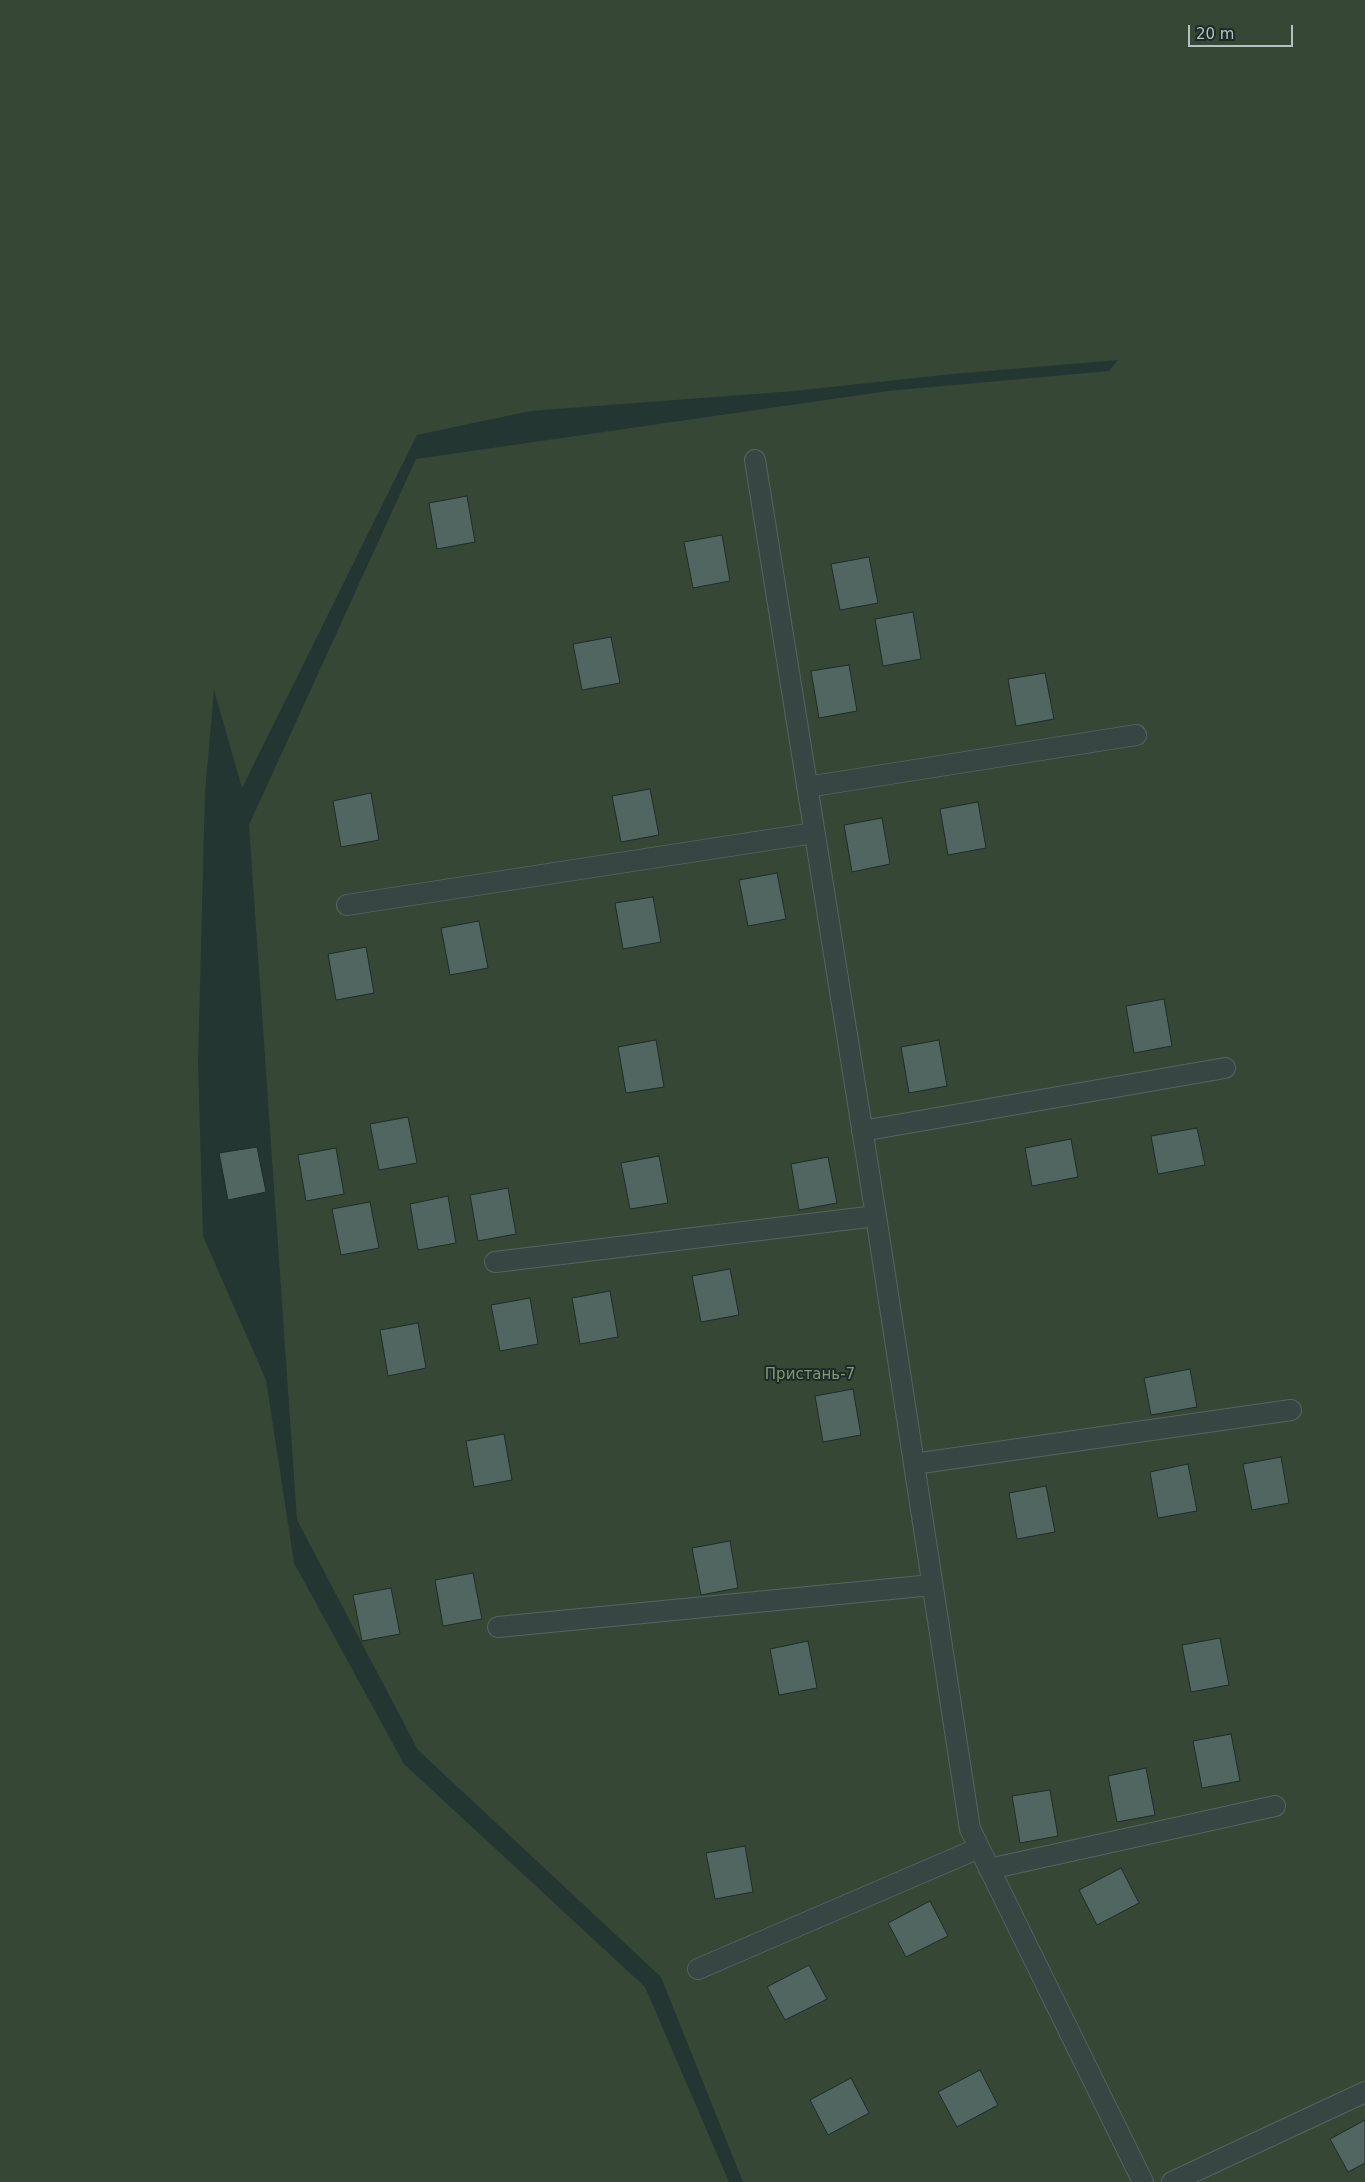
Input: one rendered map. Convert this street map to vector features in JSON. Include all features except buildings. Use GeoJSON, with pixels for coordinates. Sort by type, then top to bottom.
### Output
{"type":"FeatureCollection","features":[{"type":"Feature","properties":{"kind":"lane"},"geometry":{"type":"LineString","coordinates":[[755,460],[876,1216],[970,1829],[1143,2182]]}},
{"type":"Feature","properties":{"kind":"lane"},"geometry":{"type":"LineString","coordinates":[[807,787],[1136,735]]}},
{"type":"Feature","properties":{"kind":"lane"},"geometry":{"type":"LineString","coordinates":[[346,906],[814,833]]}},
{"type":"Feature","properties":{"kind":"lane"},"geometry":{"type":"LineString","coordinates":[[862,1131],[1225,1068]]}},
{"type":"Feature","properties":{"kind":"lane"},"geometry":{"type":"LineString","coordinates":[[495,1262],[876,1216]]}},
{"type":"Feature","properties":{"kind":"lane"},"geometry":{"type":"LineString","coordinates":[[914,1464],[1291,1410]]}},
{"type":"Feature","properties":{"kind":"lane"},"geometry":{"type":"LineString","coordinates":[[498,1627],[932,1585]]}},
{"type":"Feature","properties":{"kind":"lane"},"geometry":{"type":"LineString","coordinates":[[990,1869],[1275,1806]]}},
{"type":"Feature","properties":{"kind":"lane"},"geometry":{"type":"LineString","coordinates":[[698,1969],[979,1848]]}},
{"type":"Feature","properties":{"kind":"lane"},"geometry":{"type":"LineString","coordinates":[[1172,2182],[1365,2092]]}},
{"type":"Feature","properties":{"kind":"green space","name":"Пристань-7"},"geometry":{"type":"Polygon","coordinates":[[[0,0],[1365,0],[1365,2182],[743,2182],[661,1977],[418,1750],[297,1520],[249,825],[416,459],[888,391],[1109,371],[1118,360],[952,374],[794,391],[530,411],[417,435],[242,788],[214,690],[205,792],[198,1062],[203,1236],[266,1380],[294,1563],[404,1764],[645,1987],[729,2182],[0,2182],[0,0]]]}}]}
